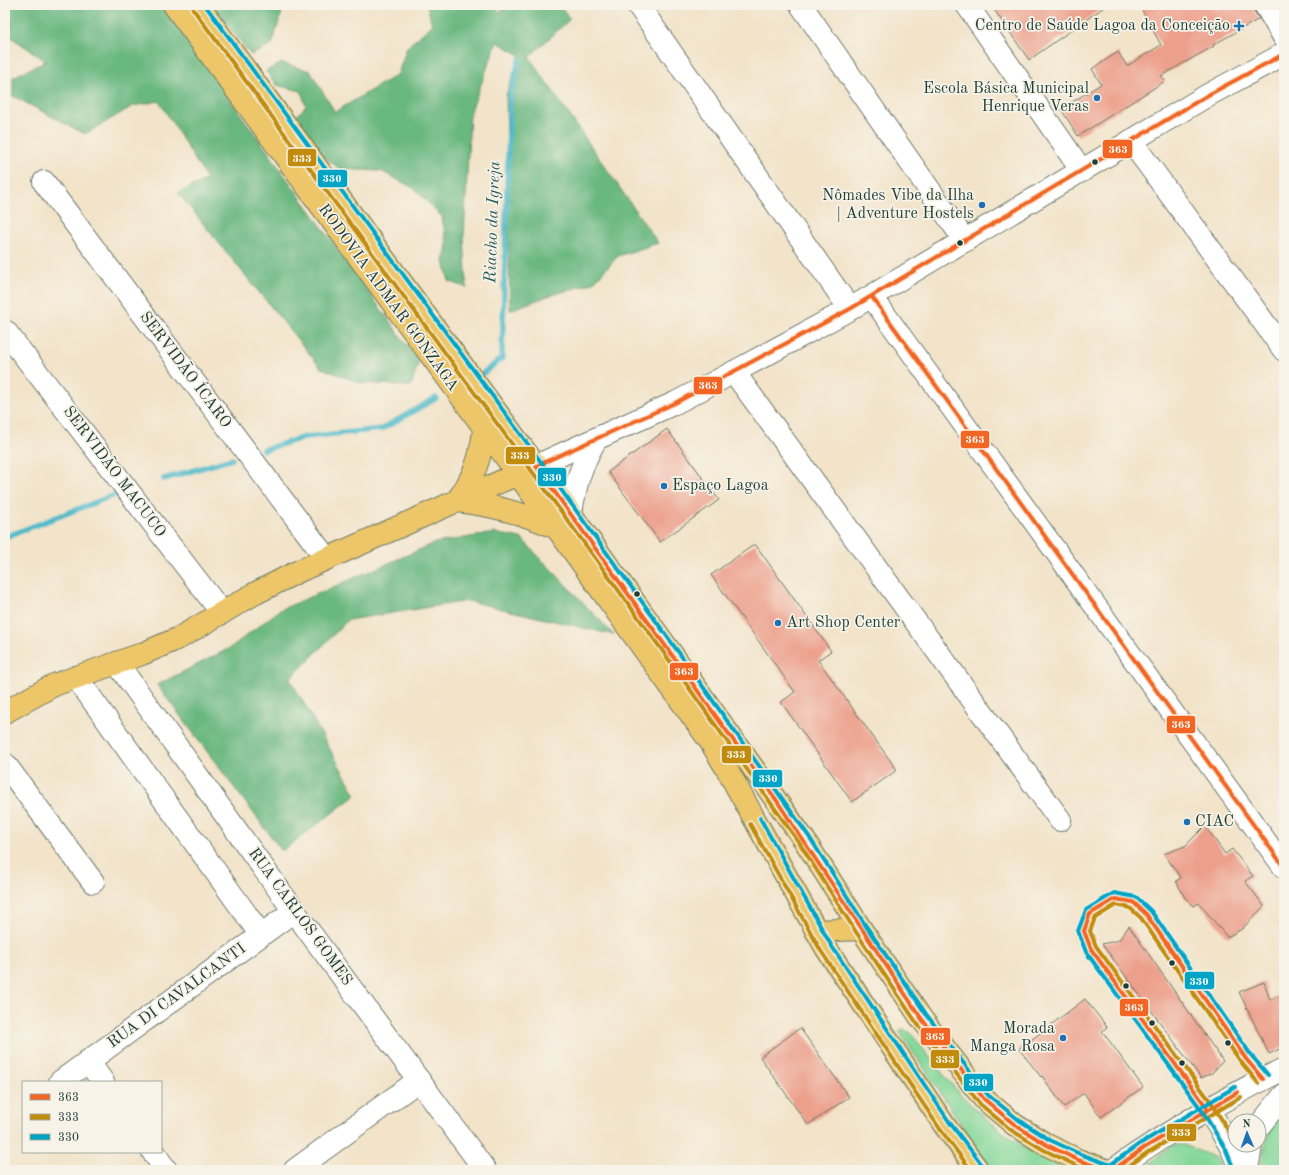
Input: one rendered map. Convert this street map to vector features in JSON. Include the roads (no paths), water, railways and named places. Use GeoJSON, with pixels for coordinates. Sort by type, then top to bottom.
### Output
{"type":"FeatureCollection","features":[{"type":"Feature","properties":{"kind":"main road","name":"RODOVIA ADMAR GONZAGA"},"geometry":{"type":"LineString","coordinates":[[174,5],[484,430],[526,470]]}},
{"type":"Feature","properties":{"kind":"main road","name":"RODOVIA ADMAR GONZAGA"},"geometry":{"type":"LineString","coordinates":[[198,5],[526,470]]}},
{"type":"Feature","properties":{"kind":"main road"},"geometry":{"type":"LineString","coordinates":[[457,501],[468,486],[476,469],[482,450],[484,430]]}},
{"type":"Feature","properties":{"kind":"main road"},"geometry":{"type":"LineString","coordinates":[[5,712],[54,685],[179,638],[274,584],[326,558],[526,470],[563,521],[777,801],[805,841],[861,929],[921,1018],[984,1099],[1015,1125],[1047,1146],[1078,1160],[1106,1170]]}},
{"type":"Feature","properties":{"kind":"main road"},"geometry":{"type":"LineString","coordinates":[[457,501],[482,504],[531,516],[563,521],[724,764],[816,931],[945,1126],[978,1170]]}},
{"type":"Feature","properties":{"kind":"main road"},"geometry":{"type":"LineString","coordinates":[[816,931],[861,929]]}},
{"type":"Feature","properties":{"kind":"street"},"geometry":{"type":"LineString","coordinates":[[638,5],[850,309]]}},
{"type":"Feature","properties":{"kind":"street"},"geometry":{"type":"LineString","coordinates":[[801,5],[966,241]]}},
{"type":"Feature","properties":{"kind":"street"},"geometry":{"type":"LineString","coordinates":[[967,5],[1082,171]]}},
{"type":"Feature","properties":{"kind":"street"},"geometry":{"type":"LineString","coordinates":[[1265,5],[1284,37]]}},
{"type":"Feature","properties":{"kind":"street"},"geometry":{"type":"LineString","coordinates":[[526,470],[675,403],[872,297],[1208,95],[1284,54]]}},
{"type":"Feature","properties":{"kind":"street"},"geometry":{"type":"LineString","coordinates":[[1131,141],[1284,350]]}},
{"type":"Feature","properties":{"kind":"street","name":"SERVIDÃO ÍCARO"},"geometry":{"type":"LineString","coordinates":[[44,182],[326,558]]}},
{"type":"Feature","properties":{"kind":"street"},"geometry":{"type":"LineString","coordinates":[[872,297],[1284,867]]}},
{"type":"Feature","properties":{"kind":"street","name":"SERVIDÃO MACUCO"},"geometry":{"type":"LineString","coordinates":[[6,332],[222,613]]}},
{"type":"Feature","properties":{"kind":"street"},"geometry":{"type":"LineString","coordinates":[[734,372],[1060,820]]}},
{"type":"Feature","properties":{"kind":"street"},"geometry":{"type":"LineString","coordinates":[[563,521],[574,496],[578,477],[596,439]]}},
{"type":"Feature","properties":{"kind":"street","name":"RUA CARLOS GOMES"},"geometry":{"type":"LineString","coordinates":[[117,662],[294,911],[485,1170]]}},
{"type":"Feature","properties":{"kind":"street"},"geometry":{"type":"LineString","coordinates":[[76,676],[261,935]]}},
{"type":"Feature","properties":{"kind":"street"},"geometry":{"type":"LineString","coordinates":[[5,764],[93,882]]}},
{"type":"Feature","properties":{"kind":"street","name":"RUA DI CAVALCANTI"},"geometry":{"type":"LineString","coordinates":[[61,1081],[294,911]]}},
{"type":"Feature","properties":{"kind":"street"},"geometry":{"type":"LineString","coordinates":[[88,1061],[102,1081]]}},
{"type":"Feature","properties":{"kind":"street"},"geometry":{"type":"LineString","coordinates":[[1113,1170],[1144,1148],[1208,1109],[1284,1069]]}},
{"type":"Feature","properties":{"kind":"street"},"geometry":{"type":"LineString","coordinates":[[295,1170],[419,1080]]}},
{"type":"Feature","properties":{"kind":"street"},"geometry":{"type":"LineString","coordinates":[[1267,1116],[1284,1095]]}},
{"type":"Feature","properties":{"kind":"street"},"geometry":{"type":"LineString","coordinates":[[1208,1109],[1231,1147],[1241,1170]]}},
{"type":"Feature","properties":{"kind":"street"},"geometry":{"type":"LineString","coordinates":[[154,1153],[166,1170]]}},
{"type":"Feature","properties":{"kind":"street"},"geometry":{"type":"LineString","coordinates":[[1247,1170],[1250,1153]]}},
{"type":"Feature","properties":{"kind":"waterway","name":"Riacho da Igreja"},"geometry":{"type":"LineString","coordinates":[[481,375],[502,358],[510,96],[519,61]]}},
{"type":"Feature","properties":{"kind":"waterway","name":"Riacho da Igreja"},"geometry":{"type":"LineString","coordinates":[[263,450],[305,437],[382,429],[436,398]]}},
{"type":"Feature","properties":{"kind":"waterway","name":"Riacho da Igreja"},"geometry":{"type":"LineString","coordinates":[[164,479],[232,459]]}},
{"type":"Feature","properties":{"kind":"waterway","name":"Riacho da Igreja"},"geometry":{"type":"LineString","coordinates":[[5,537],[117,494]]}},
{"type":"Feature","properties":{"kind":"place","name":"Centro de Saúde Lagoa da Conceição"},"geometry":{"type":"Point","coordinates":[1239,26]}},
{"type":"Feature","properties":{"kind":"place","name":"Escola Básica Municipal Henrique Veras"},"geometry":{"type":"Point","coordinates":[1097,98]}},
{"type":"Feature","properties":{"kind":"place","name":"Nômades Vibe da Ilha | Adventure Hostels"},"geometry":{"type":"Point","coordinates":[982,205]}},
{"type":"Feature","properties":{"kind":"place","name":"Espaço Lagoa"},"geometry":{"type":"Point","coordinates":[664,486]}},
{"type":"Feature","properties":{"kind":"place","name":"Art Shop Center"},"geometry":{"type":"Point","coordinates":[778,623]}},
{"type":"Feature","properties":{"kind":"place","name":"CIAC"},"geometry":{"type":"Point","coordinates":[1187,822]}},
{"type":"Feature","properties":{"kind":"place","name":"Morada Manga Rosa"},"geometry":{"type":"Point","coordinates":[1063,1038]}}]}
